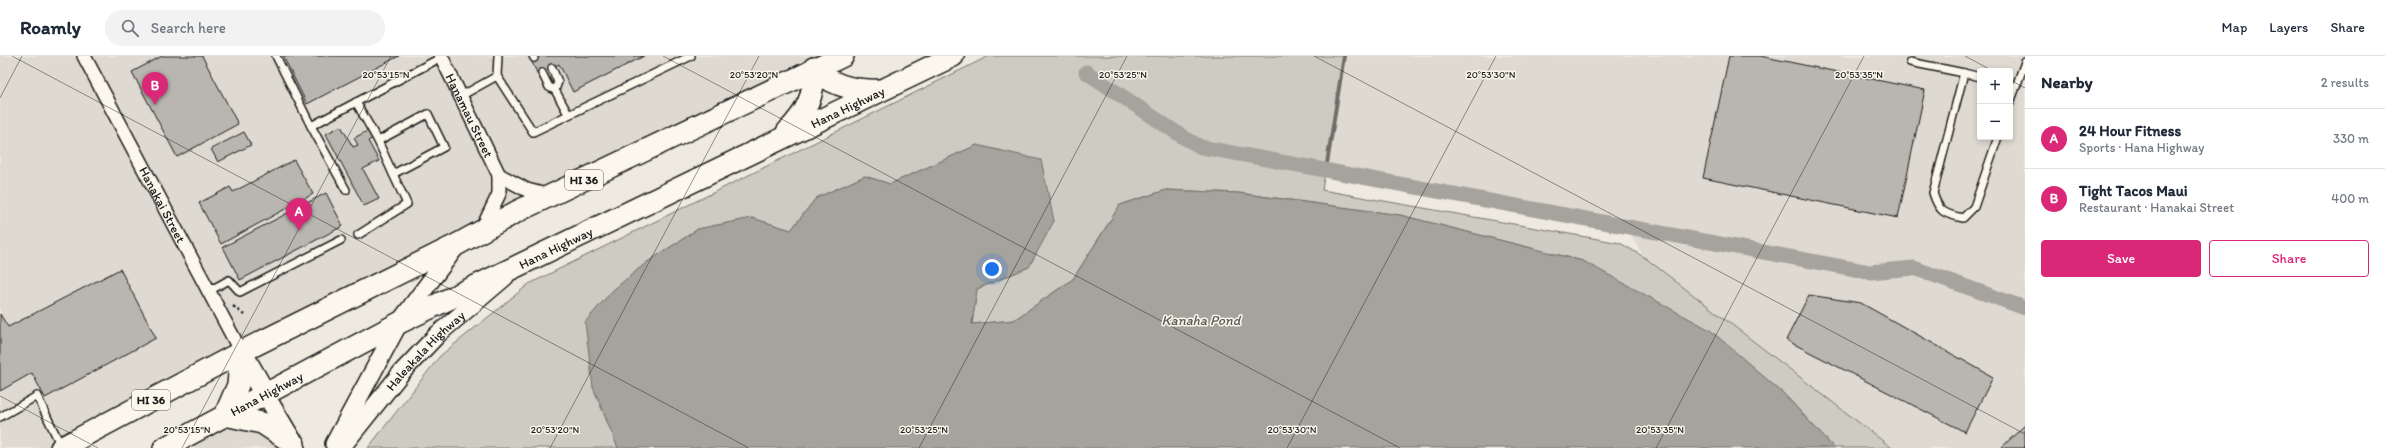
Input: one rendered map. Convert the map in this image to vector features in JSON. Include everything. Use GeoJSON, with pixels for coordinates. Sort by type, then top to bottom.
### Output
{"type":"FeatureCollection","features":[{"type":"Feature","properties":{"kind":"main road","name":"HI 36"},"geometry":{"type":"LineString","coordinates":[[62,448],[241,352],[551,196],[711,121],[811,62],[843,56]]}},
{"type":"Feature","properties":{"kind":"main road","name":"Hana Highway"},"geometry":{"type":"LineString","coordinates":[[164,448],[399,323],[952,56]]}},
{"type":"Feature","properties":{"kind":"main road"},"geometry":{"type":"LineString","coordinates":[[811,62],[820,75],[840,85],[861,90],[882,90]]}},
{"type":"Feature","properties":{"kind":"main road"},"geometry":{"type":"LineString","coordinates":[[777,140],[796,122],[810,101],[814,89],[811,62]]}},
{"type":"Feature","properties":{"kind":"main road"},"geometry":{"type":"LineString","coordinates":[[241,352],[265,394]]}},
{"type":"Feature","properties":{"kind":"main road"},"geometry":{"type":"LineString","coordinates":[[241,352],[238,385],[225,415],[262,424],[296,446]]}},
{"type":"Feature","properties":{"kind":"street","name":"Hanakai Street"},"geometry":{"type":"LineString","coordinates":[[84,56],[241,352]]}},
{"type":"Feature","properties":{"kind":"street","name":"Hanamau Street"},"geometry":{"type":"LineString","coordinates":[[441,56],[499,175],[498,194],[480,232]]}},
{"type":"Feature","properties":{"kind":"street"},"geometry":{"type":"LineString","coordinates":[[499,175],[527,190],[551,196]]}},
{"type":"Feature","properties":{"kind":"street","name":"Haleakala Highway"},"geometry":{"type":"LineString","coordinates":[[332,448],[399,323],[458,244]]}},
{"type":"Feature","properties":{"kind":"street","name":"Haleakala Highway"},"geometry":{"type":"LineString","coordinates":[[341,448],[401,373],[433,340],[521,263]]}},
{"type":"Feature","properties":{"kind":"street"},"geometry":{"type":"LineString","coordinates":[[265,394],[296,446]]}},
{"type":"Feature","properties":{"kind":"lane"},"geometry":{"type":"LineString","coordinates":[[276,56],[311,126],[346,190]]}},
{"type":"Feature","properties":{"kind":"lane"},"geometry":{"type":"LineString","coordinates":[[311,126],[441,56]]}},
{"type":"Feature","properties":{"kind":"lane"},"geometry":{"type":"LineString","coordinates":[[497,56],[497,76],[532,132],[691,56]]}},
{"type":"Feature","properties":{"kind":"lane"},"geometry":{"type":"LineString","coordinates":[[1910,62],[1977,76]]}},
{"type":"Feature","properties":{"kind":"lane"},"geometry":{"type":"LineString","coordinates":[[2013,85],[2025,62]]}},
{"type":"Feature","properties":{"kind":"lane"},"geometry":{"type":"LineString","coordinates":[[552,68],[558,82],[555,90]]}},
{"type":"Feature","properties":{"kind":"lane"},"geometry":{"type":"LineString","coordinates":[[542,73],[548,87],[555,90],[568,114]]}},
{"type":"Feature","properties":{"kind":"lane"},"geometry":{"type":"LineString","coordinates":[[1964,73],[1933,193],[1937,206],[1947,215],[1963,218],[1974,207],[1997,140]]}},
{"type":"Feature","properties":{"kind":"lane"},"geometry":{"type":"LineString","coordinates":[[461,96],[497,76]]}},
{"type":"Feature","properties":{"kind":"lane"},"geometry":{"type":"LineString","coordinates":[[356,102],[378,141],[407,204],[358,235]]}},
{"type":"Feature","properties":{"kind":"lane"},"geometry":{"type":"LineString","coordinates":[[378,141],[428,114],[444,147],[393,174]]}},
{"type":"Feature","properties":{"kind":"lane"},"geometry":{"type":"LineString","coordinates":[[208,291],[229,280],[240,292],[341,240]]}},
{"type":"Feature","properties":{"kind":"lane"},"geometry":{"type":"LineString","coordinates":[[0,417],[37,396],[62,448]]}},
{"type":"Feature","properties":{"kind":"path"},"geometry":{"type":"LineString","coordinates":[[233,306],[244,315]]}},
{"type":"Feature","properties":{"kind":"shaded area"},"geometry":{"type":"Polygon","coordinates":[[[0,56],[843,56],[61,448],[0,448],[0,56]]]}},
{"type":"Feature","properties":{"kind":"shaded area"},"geometry":{"type":"Polygon","coordinates":[[[989,56],[1344,56],[1322,190],[1620,243],[1644,257],[1892,448],[1834,448],[1784,394],[1583,261],[1400,215],[1239,193],[1166,190],[1120,205],[1073,279],[1014,320],[972,324],[977,289],[1029,267],[977,145],[890,184],[865,176],[816,198],[791,230],[752,218],[698,229],[646,263],[612,291],[593,387],[618,448],[368,448],[440,356],[529,284],[989,56]]]}},
{"type":"Feature","properties":{"kind":"shaded area"},"geometry":{"type":"Polygon","coordinates":[[[1344,56],[2025,56],[2025,448],[1892,448],[1644,257],[1625,226],[1326,170],[1344,56]]]}},
{"type":"Feature","properties":{"kind":"shaded area"},"geometry":{"type":"Polygon","coordinates":[[[265,394],[297,448],[164,448],[265,394]]]}},
{"type":"Feature","properties":{"kind":"water","name":"Kanaha Pond"},"geometry":{"type":"Polygon","coordinates":[[[977,145],[1041,160],[1054,221],[1029,267],[977,289],[972,324],[1014,320],[1073,279],[1120,205],[1166,190],[1238,193],[1400,215],[1583,261],[1710,330],[1784,394],[1834,448],[618,448],[593,387],[585,322],[612,291],[646,263],[698,229],[752,218],[791,230],[816,198],[865,176],[890,184],[977,145]]]}},
{"type":"Feature","properties":{"kind":"building"},"geometry":{"type":"Polygon","coordinates":[[[162,56],[202,56],[238,124],[177,157],[132,72],[162,56]]]}},
{"type":"Feature","properties":{"kind":"building"},"geometry":{"type":"Polygon","coordinates":[[[283,56],[399,56],[307,104],[283,56]]]}},
{"type":"Feature","properties":{"kind":"building"},"geometry":{"type":"Polygon","coordinates":[[[539,56],[644,56],[573,92],[559,64],[538,75],[531,60],[539,56]]]}},
{"type":"Feature","properties":{"kind":"building"},"geometry":{"type":"Polygon","coordinates":[[[1729,56],[1760,56],[1925,90],[1898,218],[1703,178],[1729,56]]]}},
{"type":"Feature","properties":{"kind":"building"},"geometry":{"type":"Polygon","coordinates":[[[341,126],[353,147],[358,145],[354,138],[369,130],[373,138],[368,141],[379,161],[363,169],[379,199],[364,206],[326,134],[341,126]]]}},
{"type":"Feature","properties":{"kind":"building"},"geometry":{"type":"Polygon","coordinates":[[[244,132],[251,145],[218,162],[211,149],[244,132]]]}},
{"type":"Feature","properties":{"kind":"building"},"geometry":{"type":"Polygon","coordinates":[[[294,160],[313,194],[221,244],[199,203],[230,187],[233,192],[294,160]]]}},
{"type":"Feature","properties":{"kind":"building"},"geometry":{"type":"Polygon","coordinates":[[[326,193],[343,226],[240,280],[223,247],[326,193]]]}},
{"type":"Feature","properties":{"kind":"building"},"geometry":{"type":"Polygon","coordinates":[[[120,269],[156,338],[45,398],[32,373],[0,391],[0,314],[8,327],[120,269]]]}},
{"type":"Feature","properties":{"kind":"building"},"geometry":{"type":"Polygon","coordinates":[[[1809,295],[1861,303],[1993,377],[1965,432],[1786,340],[1809,295]]]}},
{"type":"Feature","properties":{"kind":"building"},"geometry":{"type":"Polygon","coordinates":[[[2025,425],[2025,448],[2001,448],[2025,425]]]}},
{"type":"Feature","properties":{"kind":"waterway"},"geometry":{"type":"LineString","coordinates":[[1326,170],[1344,56]]}},
{"type":"Feature","properties":{"kind":"waterway"},"geometry":{"type":"LineString","coordinates":[[1086,72],[1183,137],[1201,147],[1870,272],[1914,268],[2025,308]]}},
{"type":"Feature","properties":{"kind":"place","name":"Tight Tacos Maui"},"geometry":{"type":"Point","coordinates":[155,105]}},
{"type":"Feature","properties":{"kind":"place","name":"24 Hour Fitness"},"geometry":{"type":"Point","coordinates":[299,231]}}]}
